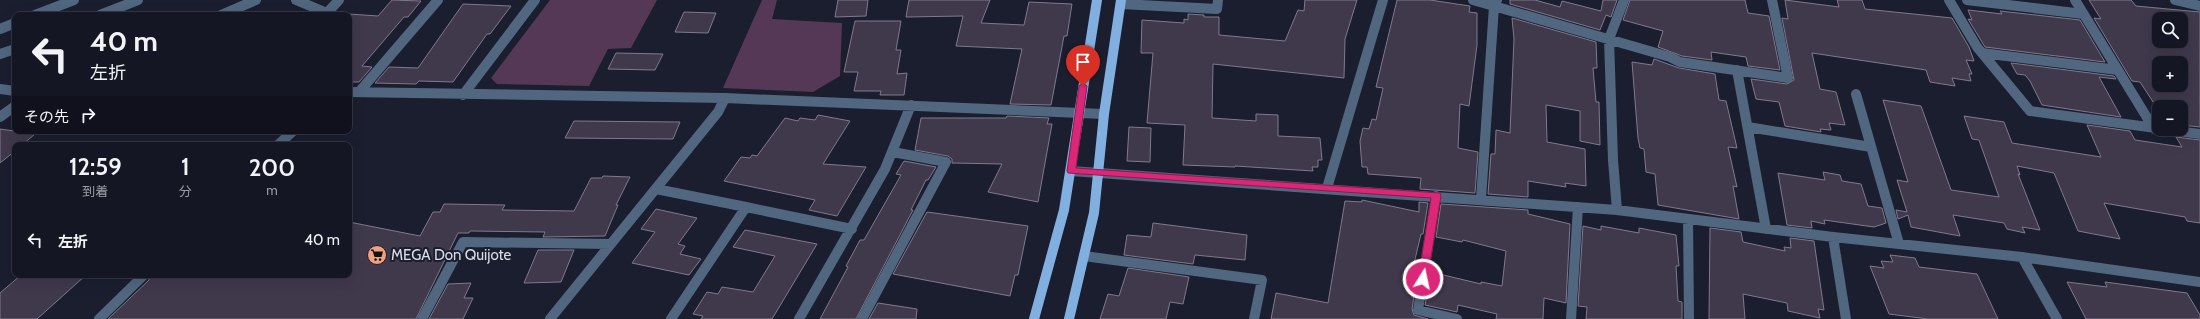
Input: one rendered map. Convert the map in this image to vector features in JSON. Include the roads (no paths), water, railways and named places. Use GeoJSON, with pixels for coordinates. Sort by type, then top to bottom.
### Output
{"type":"FeatureCollection","features":[{"type":"Feature","properties":{"kind":"main road"},"geometry":{"type":"LineString","coordinates":[[1034,319],[1064,210],[1097,0]]}},
{"type":"Feature","properties":{"kind":"main road"},"geometry":{"type":"LineString","coordinates":[[1069,319],[1094,213],[1104,114],[1121,2]]}},
{"type":"Feature","properties":{"kind":"street"},"geometry":{"type":"LineString","coordinates":[[43,12],[74,0]]}},
{"type":"Feature","properties":{"kind":"street"},"geometry":{"type":"LineString","coordinates":[[108,12],[138,0]]}},
{"type":"Feature","properties":{"kind":"street"},"geometry":{"type":"LineString","coordinates":[[228,12],[256,0]]}},
{"type":"Feature","properties":{"kind":"street"},"geometry":{"type":"LineString","coordinates":[[296,0],[322,12]]}},
{"type":"Feature","properties":{"kind":"street"},"geometry":{"type":"LineString","coordinates":[[328,12],[339,0]]}},
{"type":"Feature","properties":{"kind":"street"},"geometry":{"type":"LineString","coordinates":[[354,92],[438,0]]}},
{"type":"Feature","properties":{"kind":"street"},"geometry":{"type":"LineString","coordinates":[[463,95],[535,0]]}},
{"type":"Feature","properties":{"kind":"street"},"geometry":{"type":"LineString","coordinates":[[1121,2],[1217,9],[1218,0]]}},
{"type":"Feature","properties":{"kind":"street"},"geometry":{"type":"LineString","coordinates":[[1327,188],[1383,0]]}},
{"type":"Feature","properties":{"kind":"street"},"geometry":{"type":"LineString","coordinates":[[1473,0],[1496,3],[1670,57],[1680,62],[1788,78],[1772,0]]}},
{"type":"Feature","properties":{"kind":"street"},"geometry":{"type":"LineString","coordinates":[[1616,210],[1609,39],[1624,0]]}},
{"type":"Feature","properties":{"kind":"street"},"geometry":{"type":"LineString","coordinates":[[1949,0],[1982,53],[2030,112],[2152,129]]}},
{"type":"Feature","properties":{"kind":"street"},"geometry":{"type":"LineString","coordinates":[[1967,0],[2083,14]]}},
{"type":"Feature","properties":{"kind":"street"},"geometry":{"type":"LineString","coordinates":[[2075,0],[2152,126]]}},
{"type":"Feature","properties":{"kind":"street"},"geometry":{"type":"LineString","coordinates":[[2175,0],[2200,6]]}},
{"type":"Feature","properties":{"kind":"street"},"geometry":{"type":"LineString","coordinates":[[1481,199],[1496,3]]}},
{"type":"Feature","properties":{"kind":"street"},"geometry":{"type":"LineString","coordinates":[[0,29],[12,24]]}},
{"type":"Feature","properties":{"kind":"street"},"geometry":{"type":"LineString","coordinates":[[0,54],[12,49]]}},
{"type":"Feature","properties":{"kind":"street"},"geometry":{"type":"LineString","coordinates":[[1982,53],[2118,70]]}},
{"type":"Feature","properties":{"kind":"street"},"geometry":{"type":"LineString","coordinates":[[1737,70],[1766,229]]}},
{"type":"Feature","properties":{"kind":"street"},"geometry":{"type":"LineString","coordinates":[[0,89],[12,91]]}},
{"type":"Feature","properties":{"kind":"street"},"geometry":{"type":"LineString","coordinates":[[354,92],[463,95],[725,98],[1104,114]]}},
{"type":"Feature","properties":{"kind":"street"},"geometry":{"type":"LineString","coordinates":[[1856,94],[1899,244]]}},
{"type":"Feature","properties":{"kind":"street"},"geometry":{"type":"LineString","coordinates":[[550,319],[718,112],[725,98]]}},
{"type":"Feature","properties":{"kind":"street"},"geometry":{"type":"LineString","coordinates":[[799,319],[852,229],[885,169],[911,105]]}},
{"type":"Feature","properties":{"kind":"street"},"geometry":{"type":"LineString","coordinates":[[0,117],[12,108]]}},
{"type":"Feature","properties":{"kind":"street"},"geometry":{"type":"LineString","coordinates":[[1748,126],[1871,147]]}},
{"type":"Feature","properties":{"kind":"street"},"geometry":{"type":"LineString","coordinates":[[281,142],[290,134]]}},
{"type":"Feature","properties":{"kind":"street"},"geometry":{"type":"LineString","coordinates":[[2188,134],[2199,136]]}},
{"type":"Feature","properties":{"kind":"street"},"geometry":{"type":"LineString","coordinates":[[862,319],[946,162],[893,152]]}},
{"type":"Feature","properties":{"kind":"street"},"geometry":{"type":"LineString","coordinates":[[1071,171],[1481,199],[1616,210],[1833,237],[2022,257],[2200,282]]}},
{"type":"Feature","properties":{"kind":"street"},"geometry":{"type":"LineString","coordinates":[[656,189],[852,229]]}},
{"type":"Feature","properties":{"kind":"street"},"geometry":{"type":"LineString","coordinates":[[1436,196],[1418,310],[1457,319]]}},
{"type":"Feature","properties":{"kind":"street"},"geometry":{"type":"LineString","coordinates":[[671,319],[746,207]]}},
{"type":"Feature","properties":{"kind":"street"},"geometry":{"type":"LineString","coordinates":[[1571,319],[1578,207]]}},
{"type":"Feature","properties":{"kind":"street"},"geometry":{"type":"LineString","coordinates":[[1688,219],[1689,319]]}},
{"type":"Feature","properties":{"kind":"street"},"geometry":{"type":"LineString","coordinates":[[1833,237],[1846,319]]}},
{"type":"Feature","properties":{"kind":"street"},"geometry":{"type":"LineString","coordinates":[[422,319],[463,242],[611,244]]}},
{"type":"Feature","properties":{"kind":"street"},"geometry":{"type":"LineString","coordinates":[[1084,256],[1262,280],[1254,319]]}},
{"type":"Feature","properties":{"kind":"street"},"geometry":{"type":"LineString","coordinates":[[2022,257],[2057,319]]}},
{"type":"Feature","properties":{"kind":"street"},"geometry":{"type":"LineString","coordinates":[[99,319],[141,278]]}},
{"type":"Feature","properties":{"kind":"place","name":"MEGA Don Quijote"},"geometry":{"type":"Point","coordinates":[377,255]}}]}
